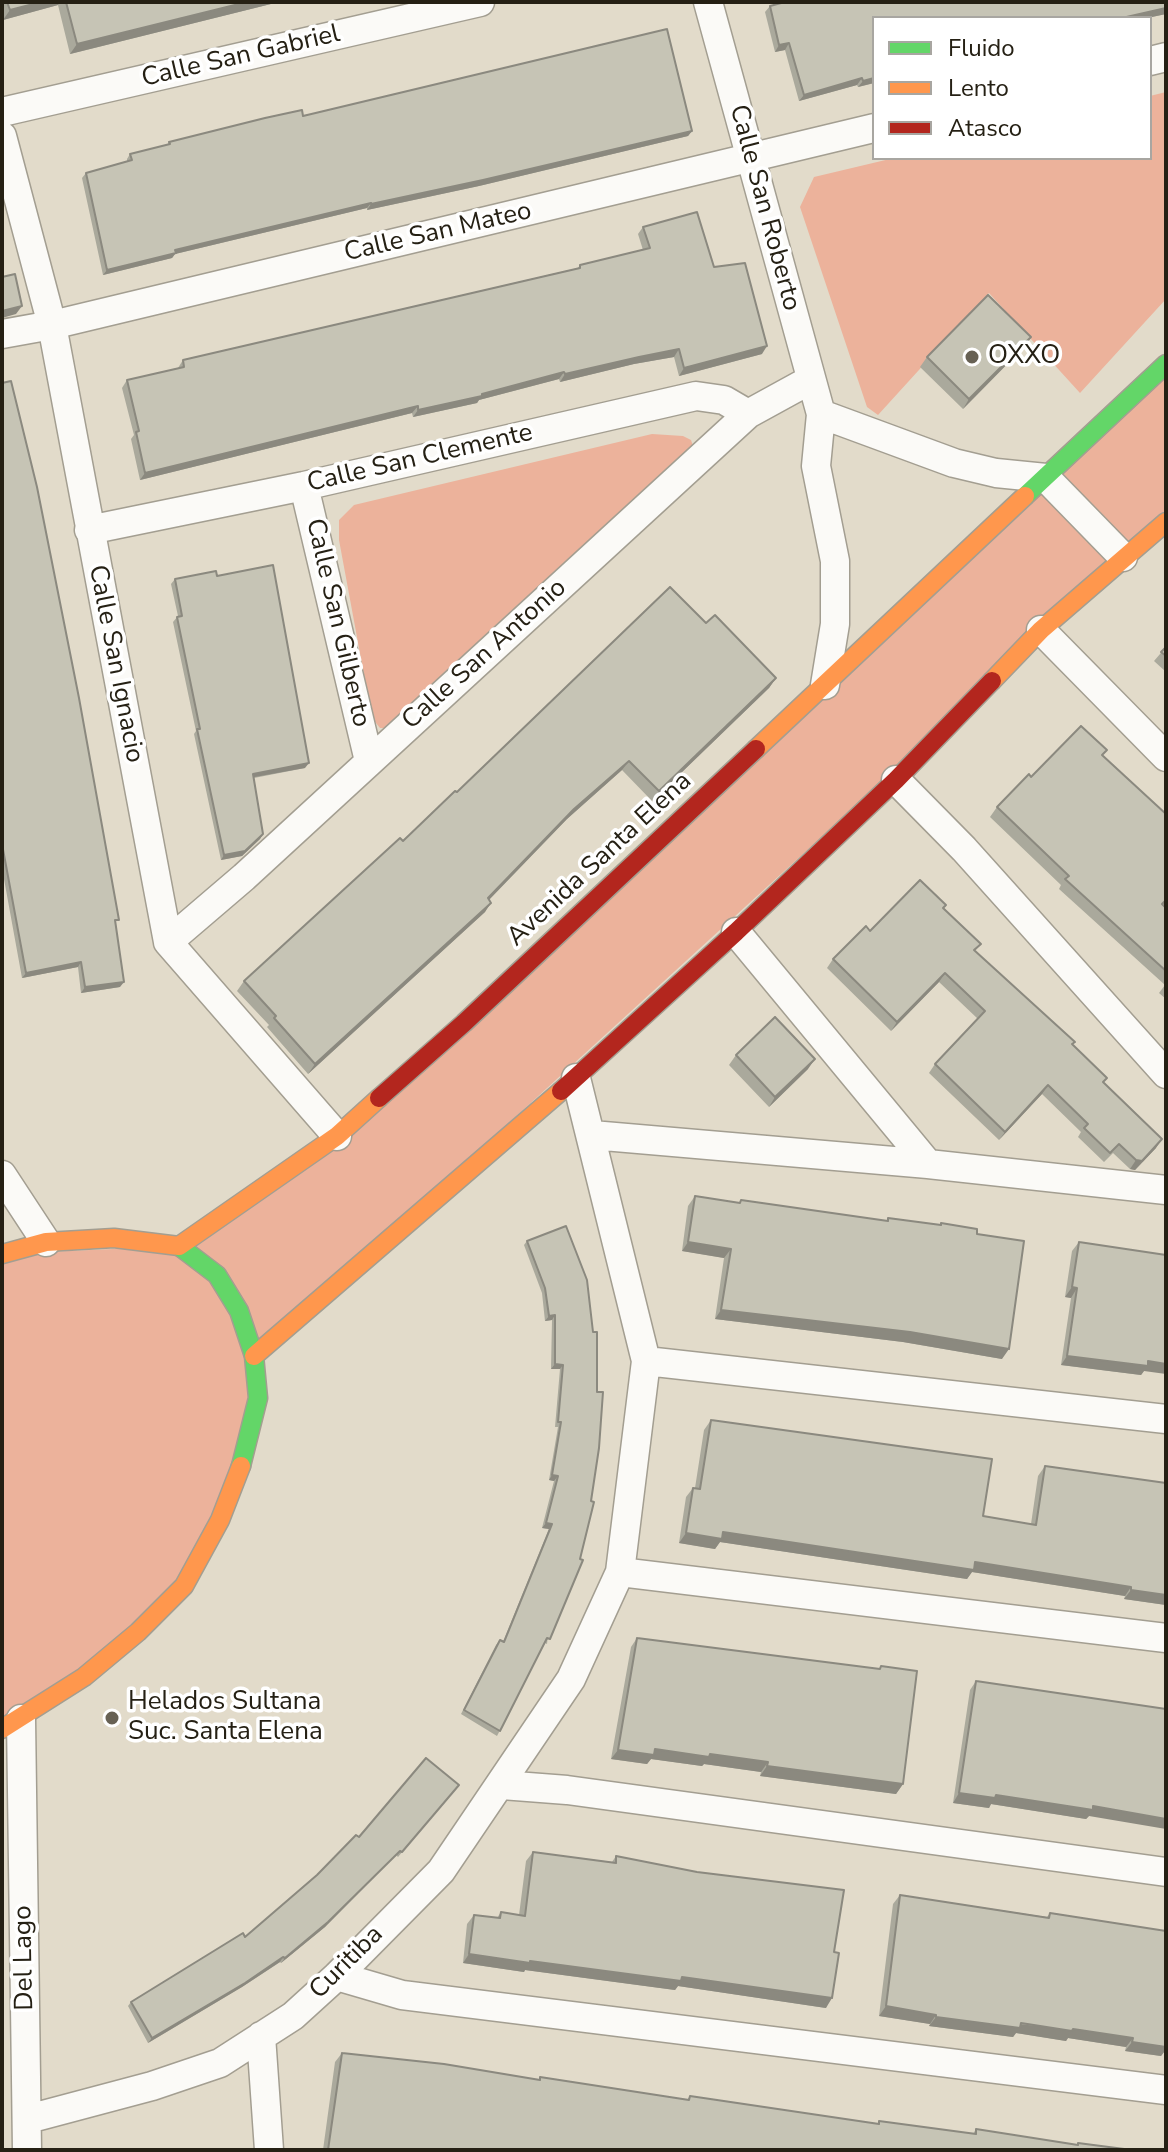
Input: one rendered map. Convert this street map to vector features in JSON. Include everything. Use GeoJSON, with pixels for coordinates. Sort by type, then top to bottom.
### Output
{"type":"FeatureCollection","features":[{"type":"Feature","properties":{"kind":"street","name":"Calle San Gabriel"},"geometry":{"type":"LineString","coordinates":[[2,112],[480,2]]}},
{"type":"Feature","properties":{"kind":"street","name":"Calle San Roberto"},"geometry":{"type":"LineString","coordinates":[[708,2],[821,414],[816,466],[835,561],[835,624],[825,685]]}},
{"type":"Feature","properties":{"kind":"street","name":"Calle San Mateo"},"geometry":{"type":"LineString","coordinates":[[2,334],[52,325],[872,128]]}},
{"type":"Feature","properties":{"kind":"street","name":"Calle San Ignacio"},"geometry":{"type":"LineString","coordinates":[[2,136],[52,325],[168,942]]}},
{"type":"Feature","properties":{"kind":"street","name":"Avenida Santa Elena"},"geometry":{"type":"LineString","coordinates":[[179,1246],[337,1136],[464,1023],[1166,364]]}},
{"type":"Feature","properties":{"kind":"street","name":"Calle San Antonio"},"geometry":{"type":"LineString","coordinates":[[168,942],[244,877],[748,414],[810,380]]}},
{"type":"Feature","properties":{"kind":"street","name":"Calle San Clemente"},"geometry":{"type":"LineString","coordinates":[[89,530],[304,486],[696,396],[724,400],[748,414]]}},
{"type":"Feature","properties":{"kind":"street"},"geometry":{"type":"LineString","coordinates":[[821,414],[954,463],[996,473],[1046,478],[1123,557]]}},
{"type":"Feature","properties":{"kind":"street","name":"Calle San Gilberto"},"geometry":{"type":"LineString","coordinates":[[304,486],[369,761]]}},
{"type":"Feature","properties":{"kind":"street"},"geometry":{"type":"LineString","coordinates":[[254,1356],[576,1078],[736,932],[896,780],[1041,630],[1166,522]]}},
{"type":"Feature","properties":{"kind":"street"},"geometry":{"type":"LineString","coordinates":[[1041,630],[1166,757]]}},
{"type":"Feature","properties":{"kind":"street"},"geometry":{"type":"LineString","coordinates":[[896,780],[964,849],[1166,1074]]}},
{"type":"Feature","properties":{"kind":"street"},"geometry":{"type":"LineString","coordinates":[[736,932],[928,1164]]}},
{"type":"Feature","properties":{"kind":"street"},"geometry":{"type":"LineString","coordinates":[[168,942],[337,1136]]}},
{"type":"Feature","properties":{"kind":"street"},"geometry":{"type":"LineString","coordinates":[[576,1078],[646,1361],[1166,1419]]}},
{"type":"Feature","properties":{"kind":"street"},"geometry":{"type":"LineString","coordinates":[[592,1135],[928,1164],[1166,1190]]}},
{"type":"Feature","properties":{"kind":"street"},"geometry":{"type":"LineString","coordinates":[[2,1175],[46,1242]]}},
{"type":"Feature","properties":{"kind":"street"},"geometry":{"type":"LineString","coordinates":[[2,1254],[46,1242],[114,1238],[179,1246],[217,1275],[239,1311],[254,1356],[258,1398],[242,1464],[220,1520],[184,1586],[138,1632],[84,1677],[11,1724]]}},
{"type":"Feature","properties":{"kind":"street","name":"Curitiba"},"geometry":{"type":"LineString","coordinates":[[28,2119],[152,2086],[220,2063],[293,2016],[441,1871],[571,1679],[620,1572],[646,1361]]}},
{"type":"Feature","properties":{"kind":"street"},"geometry":{"type":"LineString","coordinates":[[620,1572],[1166,1638]]}},
{"type":"Feature","properties":{"kind":"street","name":"Del Lago"},"geometry":{"type":"LineString","coordinates":[[11,1724],[27,2150]]}},
{"type":"Feature","properties":{"kind":"street"},"geometry":{"type":"LineString","coordinates":[[502,1785],[567,1790],[1166,1872]]}},
{"type":"Feature","properties":{"kind":"street"},"geometry":{"type":"LineString","coordinates":[[337,1976],[402,1995],[1166,2090]]}},
{"type":"Feature","properties":{"kind":"street"},"geometry":{"type":"LineString","coordinates":[[261,2036],[269,2150]]}},
{"type":"Feature","properties":{"kind":"shaded area"},"geometry":{"type":"Polygon","coordinates":[[[1166,92],[1166,299],[1080,393],[989,293],[878,415],[867,407],[800,207],[814,177],[886,160],[1152,160],[1152,96],[1166,92]]]}},
{"type":"Feature","properties":{"kind":"shaded area"},"geometry":{"type":"Polygon","coordinates":[[[1166,364],[1166,522],[254,1356],[258,1398],[184,1586],[2,1729],[2,1254],[179,1246],[337,1136],[1166,364]]]}},
{"type":"Feature","properties":{"kind":"shaded area"},"geometry":{"type":"Polygon","coordinates":[[[652,434],[683,436],[691,440],[694,449],[397,728],[380,728],[372,718],[339,540],[339,520],[354,505],[652,434]]]}},
{"type":"Feature","properties":{"kind":"building"},"geometry":{"type":"Polygon","coordinates":[[[7,2],[41,2],[10,10],[7,2]]]}},
{"type":"Feature","properties":{"kind":"building"},"geometry":{"type":"Polygon","coordinates":[[[66,2],[247,2],[77,44],[66,2]]]}},
{"type":"Feature","properties":{"kind":"building"},"geometry":{"type":"Polygon","coordinates":[[[785,2],[1166,2],[1166,8],[1131,16],[872,16],[872,79],[863,81],[862,78],[804,95],[789,43],[779,45],[770,6],[785,2]]]}},
{"type":"Feature","properties":{"kind":"building"},"geometry":{"type":"Polygon","coordinates":[[[667,29],[692,131],[371,203],[175,250],[176,253],[107,270],[86,173],[132,160],[130,154],[265,118],[302,110],[303,116],[667,29]]]}},
{"type":"Feature","properties":{"kind":"building"},"geometry":{"type":"Polygon","coordinates":[[[697,212],[714,267],[745,263],[767,346],[684,368],[679,349],[564,372],[482,396],[418,410],[418,406],[145,473],[127,380],[184,367],[183,360],[580,268],[580,265],[650,248],[643,227],[697,212]]]}},
{"type":"Feature","properties":{"kind":"building"},"geometry":{"type":"Polygon","coordinates":[[[15,274],[22,306],[2,311],[2,277],[15,274]]]}},
{"type":"Feature","properties":{"kind":"building","name":"OXXO"},"geometry":{"type":"Polygon","coordinates":[[[988,295],[1031,337],[969,399],[927,357],[988,295]]]}},
{"type":"Feature","properties":{"kind":"building"},"geometry":{"type":"Polygon","coordinates":[[[11,381],[37,487],[79,698],[119,920],[115,920],[124,982],[85,987],[81,962],[26,973],[2,844],[2,383],[11,381]]]}},
{"type":"Feature","properties":{"kind":"building"},"geometry":{"type":"Polygon","coordinates":[[[273,565],[309,763],[253,774],[263,834],[245,851],[224,855],[177,617],[182,616],[175,579],[216,571],[217,576],[273,565]]]}},
{"type":"Feature","properties":{"kind":"building"},"geometry":{"type":"Polygon","coordinates":[[[670,587],[706,623],[715,615],[776,678],[659,791],[629,761],[574,809],[488,898],[491,903],[315,1064],[244,981],[400,838],[403,841],[457,792],[670,587]]]}},
{"type":"Feature","properties":{"kind":"building"},"geometry":{"type":"Polygon","coordinates":[[[1081,726],[1107,750],[1102,755],[1166,814],[1166,900],[1162,904],[1166,908],[1166,971],[1065,879],[1069,876],[997,807],[1081,726]]]}},
{"type":"Feature","properties":{"kind":"building"},"geometry":{"type":"Polygon","coordinates":[[[920,880],[946,905],[943,908],[981,944],[974,950],[1075,1042],[1072,1044],[1107,1078],[1103,1082],[1162,1139],[1142,1161],[1136,1160],[1119,1144],[1110,1153],[1084,1128],[1088,1124],[1048,1085],[1005,1132],[935,1064],[985,1011],[945,973],[897,1022],[833,959],[866,926],[870,931],[920,880]]]}},
{"type":"Feature","properties":{"kind":"building"},"geometry":{"type":"Polygon","coordinates":[[[775,1017],[815,1059],[775,1097],[736,1055],[775,1017]]]}},
{"type":"Feature","properties":{"kind":"building"},"geometry":{"type":"Polygon","coordinates":[[[695,1196],[888,1221],[888,1218],[941,1223],[977,1229],[977,1234],[1024,1241],[1009,1349],[910,1332],[721,1310],[731,1249],[688,1242],[695,1196]]]}},
{"type":"Feature","properties":{"kind":"building"},"geometry":{"type":"Polygon","coordinates":[[[566,1226],[587,1280],[593,1332],[597,1332],[597,1392],[603,1392],[591,1501],[594,1502],[580,1559],[583,1560],[550,1639],[547,1638],[500,1731],[464,1710],[500,1640],[504,1642],[552,1524],[546,1523],[558,1476],[552,1475],[561,1422],[558,1422],[563,1365],[555,1364],[555,1315],[549,1316],[545,1288],[527,1241],[566,1226]]]}},
{"type":"Feature","properties":{"kind":"building"},"geometry":{"type":"Polygon","coordinates":[[[1079,1242],[1166,1255],[1166,1364],[1148,1361],[1148,1366],[1067,1356],[1077,1288],[1072,1287],[1079,1242]]]}},
{"type":"Feature","properties":{"kind":"building"},"geometry":{"type":"Polygon","coordinates":[[[711,1420],[992,1459],[983,1516],[1036,1525],[1045,1466],[1166,1483],[1166,1595],[975,1562],[974,1570],[723,1532],[722,1539],[686,1533],[693,1488],[700,1489],[711,1420]]]}},
{"type":"Feature","properties":{"kind":"building"},"geometry":{"type":"Polygon","coordinates":[[[637,1638],[917,1671],[903,1784],[767,1766],[768,1762],[710,1754],[709,1757],[655,1749],[654,1755],[618,1750],[637,1638]]]}},
{"type":"Feature","properties":{"kind":"building"},"geometry":{"type":"Polygon","coordinates":[[[976,1681],[1166,1709],[1166,1819],[1093,1806],[1093,1810],[996,1795],[995,1798],[959,1793],[976,1681]]]}},
{"type":"Feature","properties":{"kind":"building"},"geometry":{"type":"Polygon","coordinates":[[[426,1758],[459,1785],[402,1852],[285,1958],[152,2038],[131,2002],[243,1933],[245,1937],[317,1875],[356,1835],[359,1837],[426,1758]]]}},
{"type":"Feature","properties":{"kind":"building"},"geometry":{"type":"Polygon","coordinates":[[[533,1852],[616,1863],[616,1856],[697,1872],[844,1890],[834,1952],[839,1953],[832,1998],[682,1977],[681,1981],[469,1954],[474,1915],[500,1918],[501,1912],[525,1916],[533,1852]]]}},
{"type":"Feature","properties":{"kind":"building"},"geometry":{"type":"Polygon","coordinates":[[[900,1895],[1049,1918],[1050,1913],[1166,1931],[1166,2047],[1132,2042],[1133,2038],[1073,2029],[1021,2023],[1020,2028],[936,2017],[886,2006],[900,1895]]]}},
{"type":"Feature","properties":{"kind":"building"},"geometry":{"type":"Polygon","coordinates":[[[342,2053],[444,2064],[540,2080],[540,2077],[689,2100],[690,2096],[879,2124],[879,2121],[976,2134],[976,2129],[1132,2150],[328,2150],[342,2053]]]}},
{"type":"Feature","properties":{"kind":"traffic: fast"},"geometry":{"type":"LineString","coordinates":[[1025,496],[1166,364]]}},
{"type":"Feature","properties":{"kind":"traffic: fast"},"geometry":{"type":"LineString","coordinates":[[179,1246],[217,1275],[239,1311],[254,1356],[258,1398],[241,1466]]}},
{"type":"Feature","properties":{"kind":"traffic: slow"},"geometry":{"type":"LineString","coordinates":[[756,749],[1025,496]]}},
{"type":"Feature","properties":{"kind":"traffic: slow"},"geometry":{"type":"LineString","coordinates":[[992,681],[1041,630],[1166,522]]}},
{"type":"Feature","properties":{"kind":"traffic: slow"},"geometry":{"type":"LineString","coordinates":[[254,1356],[561,1091]]}},
{"type":"Feature","properties":{"kind":"traffic: slow"},"geometry":{"type":"LineString","coordinates":[[2,1254],[46,1242],[114,1238],[179,1246],[337,1136],[379,1098]]}},
{"type":"Feature","properties":{"kind":"traffic: slow"},"geometry":{"type":"LineString","coordinates":[[2,1729],[84,1677],[138,1632],[184,1586],[220,1520],[241,1466]]}},
{"type":"Feature","properties":{"kind":"traffic: jam"},"geometry":{"type":"LineString","coordinates":[[561,1091],[736,932],[896,780],[992,681]]}},
{"type":"Feature","properties":{"kind":"traffic: jam"},"geometry":{"type":"LineString","coordinates":[[379,1098],[464,1023],[756,749]]}},
{"type":"Feature","properties":{"kind":"place","name":"OXXO"},"geometry":{"type":"Point","coordinates":[972,357]}},
{"type":"Feature","properties":{"kind":"place","name":"Helados Sultana Suc. Santa Elena"},"geometry":{"type":"Point","coordinates":[112,1718]}}]}
